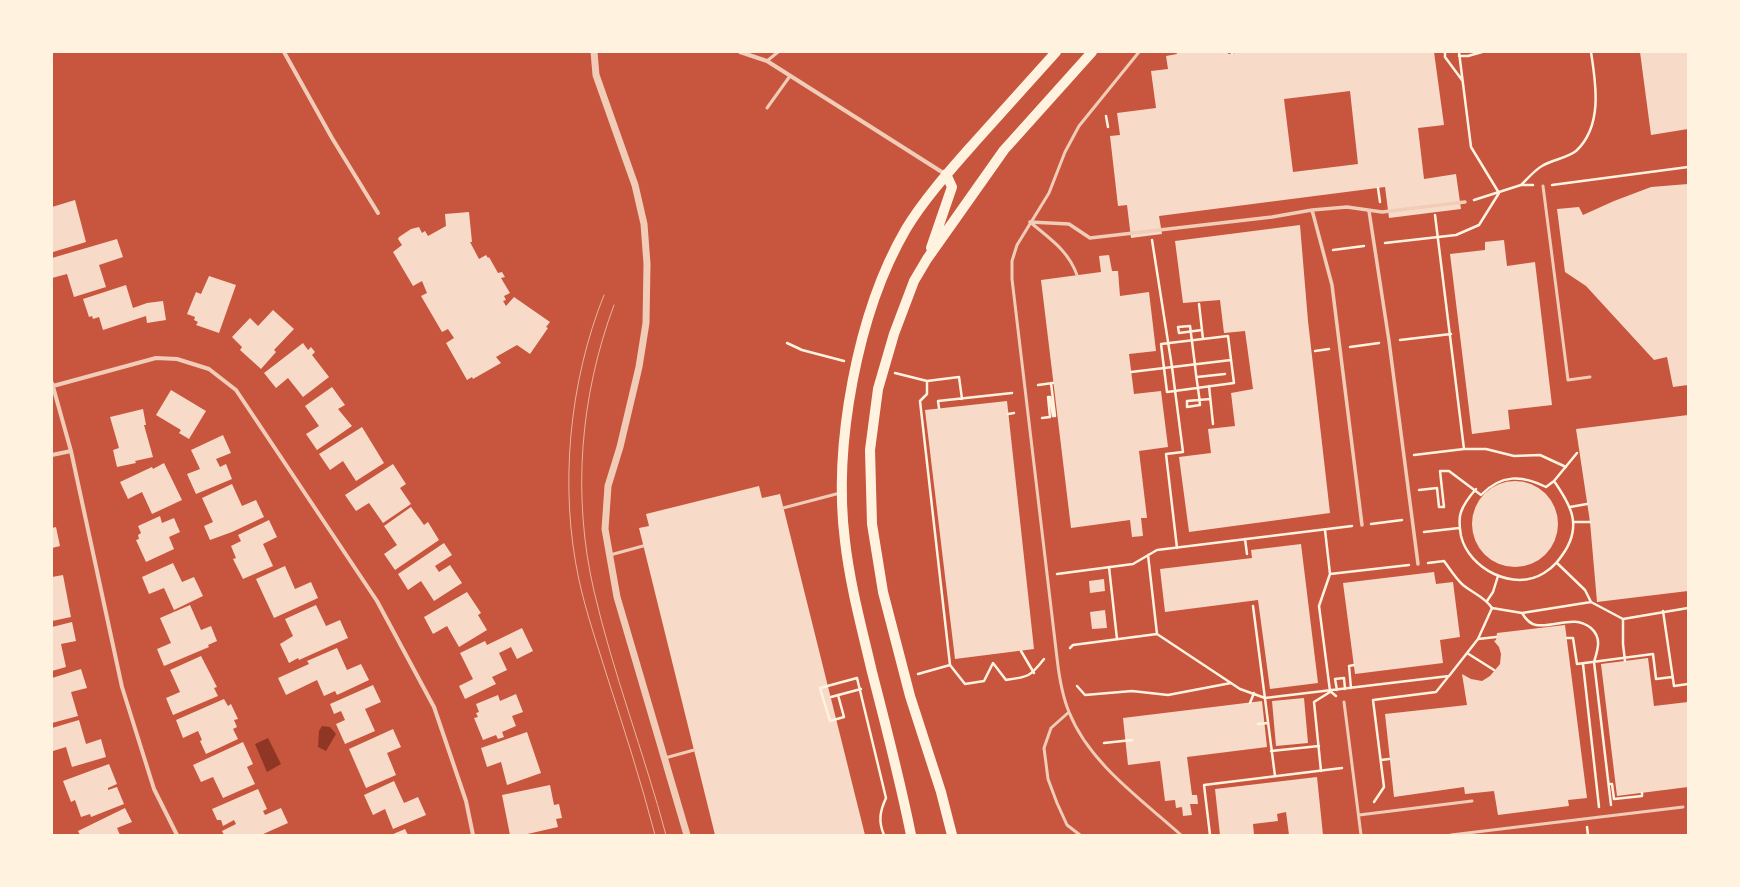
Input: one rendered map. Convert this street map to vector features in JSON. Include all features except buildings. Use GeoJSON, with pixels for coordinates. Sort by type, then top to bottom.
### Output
{"type":"FeatureCollection","features":[{"type":"Feature","properties":{"kind":"main road"},"geometry":{"type":"LineString","coordinates":[[911,835],[901,787],[858,613],[845,541],[842,493],[846,422],[860,344],[879,284],[906,229],[946,174],[1056,52]]}},
{"type":"Feature","properties":{"kind":"main road"},"geometry":{"type":"LineString","coordinates":[[952,835],[941,792],[910,696],[882,592],[872,524],[870,450],[878,389],[899,321],[914,281],[927,259],[1004,150],[1092,52]]}},
{"type":"Feature","properties":{"kind":"main road"},"geometry":{"type":"LineString","coordinates":[[927,259],[952,187],[946,174]]}},
{"type":"Feature","properties":{"kind":"street"},"geometry":{"type":"LineString","coordinates":[[284,52],[332,138],[378,213]]}},
{"type":"Feature","properties":{"kind":"street"},"geometry":{"type":"LineString","coordinates":[[594,52],[596,75],[635,184],[644,224],[647,264],[645,330],[620,447],[608,486],[605,529],[617,598],[663,758],[687,835]]}},
{"type":"Feature","properties":{"kind":"street"},"geometry":{"type":"LineString","coordinates":[[740,52],[767,61],[946,174]]}},
{"type":"Feature","properties":{"kind":"street"},"geometry":{"type":"LineString","coordinates":[[1030,222],[1069,224],[1090,238],[1312,210],[1347,207],[1382,212],[1466,202]]}},
{"type":"Feature","properties":{"kind":"street"},"geometry":{"type":"LineString","coordinates":[[1312,210],[1332,285],[1362,525]]}},
{"type":"Feature","properties":{"kind":"street"},"geometry":{"type":"LineString","coordinates":[[1369,211],[1389,341],[1418,564]]}},
{"type":"Feature","properties":{"kind":"street"},"geometry":{"type":"LineString","coordinates":[[177,835],[154,790],[122,687],[71,451],[53,384],[156,358],[177,359],[209,369],[236,390],[377,600],[434,707],[466,801],[473,835]]}},
{"type":"Feature","properties":{"kind":"street"},"geometry":{"type":"LineString","coordinates":[[52,455],[71,451]]}},
{"type":"Feature","properties":{"kind":"lane"},"geometry":{"type":"LineString","coordinates":[[767,61],[778,52]]}},
{"type":"Feature","properties":{"kind":"lane"},"geometry":{"type":"LineString","coordinates":[[1139,52],[1079,126],[1065,152],[1049,193],[1017,245],[1014,256],[1012,279],[1056,658],[1064,697],[1069,712],[1087,745],[1105,767],[1181,835]]}},
{"type":"Feature","properties":{"kind":"lane"},"geometry":{"type":"LineString","coordinates":[[767,108],[790,76]]}},
{"type":"Feature","properties":{"kind":"lane"},"geometry":{"type":"LineString","coordinates":[[1543,186],[1568,380],[1590,377]]}},
{"type":"Feature","properties":{"kind":"lane"},"geometry":{"type":"LineString","coordinates":[[1030,222],[1064,252],[1072,262],[1077,275]]}},
{"type":"Feature","properties":{"kind":"lane"},"geometry":{"type":"LineString","coordinates":[[783,508],[842,493]]}},
{"type":"Feature","properties":{"kind":"lane"},"geometry":{"type":"LineString","coordinates":[[610,554],[643,546]]}},
{"type":"Feature","properties":{"kind":"lane"},"geometry":{"type":"LineString","coordinates":[[1344,702],[1361,835]]}},
{"type":"Feature","properties":{"kind":"lane"},"geometry":{"type":"LineString","coordinates":[[1069,712],[1051,728],[1044,748],[1048,779],[1057,803],[1068,824],[1080,835]]}},
{"type":"Feature","properties":{"kind":"lane"},"geometry":{"type":"LineString","coordinates":[[663,758],[694,750]]}},
{"type":"Feature","properties":{"kind":"lane"},"geometry":{"type":"LineString","coordinates":[[1359,815],[1472,801]]}},
{"type":"Feature","properties":{"kind":"lane"},"geometry":{"type":"LineString","coordinates":[[1451,835],[1683,807]]}},
{"type":"Feature","properties":{"kind":"path"},"geometry":{"type":"LineString","coordinates":[[1445,52],[1445,57],[1462,81]]}},
{"type":"Feature","properties":{"kind":"path"},"geometry":{"type":"LineString","coordinates":[[1459,52],[1471,147],[1498,193]]}},
{"type":"Feature","properties":{"kind":"path"},"geometry":{"type":"LineString","coordinates":[[1459,56],[1468,56],[1482,52]]}},
{"type":"Feature","properties":{"kind":"path"},"geometry":{"type":"LineString","coordinates":[[1521,185],[1540,166],[1575,151],[1590,133],[1595,108],[1595,88],[1591,52]]}},
{"type":"Feature","properties":{"kind":"path"},"geometry":{"type":"LineString","coordinates":[[1106,116],[1108,127]]}},
{"type":"Feature","properties":{"kind":"path"},"geometry":{"type":"LineString","coordinates":[[1478,200],[1521,185],[1543,186],[1688,167]]}},
{"type":"Feature","properties":{"kind":"path"},"geometry":{"type":"LineString","coordinates":[[1323,251],[1456,235],[1479,226],[1498,193]]}},
{"type":"Feature","properties":{"kind":"path"},"geometry":{"type":"LineString","coordinates":[[1434,205],[1464,449]]}},
{"type":"Feature","properties":{"kind":"path"},"geometry":{"type":"LineString","coordinates":[[1151,231],[1172,367],[1183,452],[1166,454],[1178,548]]}},
{"type":"Feature","properties":{"kind":"path"},"geometry":{"type":"LineString","coordinates":[[1199,304],[1203,339]]}},
{"type":"Feature","properties":{"kind":"path"},"geometry":{"type":"LineString","coordinates":[[1202,330],[1188,332],[1179,333],[1178,327],[1190,326],[1195,365],[1197,377],[1200,405],[1187,407],[1187,402],[1197,400],[1210,399]]}},
{"type":"Feature","properties":{"kind":"path"},"geometry":{"type":"LineString","coordinates":[[1404,339],[1451,334]]}},
{"type":"Feature","properties":{"kind":"path"},"geometry":{"type":"LineString","coordinates":[[1228,336],[1234,383],[1167,392],[1161,344],[1203,339],[1228,336]]}},
{"type":"Feature","properties":{"kind":"path"},"geometry":{"type":"LineString","coordinates":[[1315,351],[1389,341]]}},
{"type":"Feature","properties":{"kind":"path"},"geometry":{"type":"LineString","coordinates":[[787,343],[802,350]]}},
{"type":"Feature","properties":{"kind":"path"},"geometry":{"type":"LineString","coordinates":[[1131,372],[1231,360]]}},
{"type":"Feature","properties":{"kind":"path"},"geometry":{"type":"LineString","coordinates":[[1197,377],[1225,374]]}},
{"type":"Feature","properties":{"kind":"path"},"geometry":{"type":"LineString","coordinates":[[962,398],[959,377],[927,381],[928,394],[920,401],[950,665],[965,684],[984,681],[993,663],[1006,680],[1025,678],[1034,673],[1044,659]]}},
{"type":"Feature","properties":{"kind":"path"},"geometry":{"type":"LineString","coordinates":[[1038,384],[1052,383],[1055,416],[1053,416],[1050,397],[1048,397],[1050,417],[1042,418]]}},
{"type":"Feature","properties":{"kind":"path"},"geometry":{"type":"LineString","coordinates":[[1209,386],[1214,424]]}},
{"type":"Feature","properties":{"kind":"path"},"geometry":{"type":"LineString","coordinates":[[939,408],[938,401],[1012,393]]}},
{"type":"Feature","properties":{"kind":"path"},"geometry":{"type":"LineString","coordinates":[[1008,414],[1014,413]]}},
{"type":"Feature","properties":{"kind":"path"},"geometry":{"type":"LineString","coordinates":[[1424,453],[1464,449],[1486,449],[1514,456],[1540,455],[1566,468]]}},
{"type":"Feature","properties":{"kind":"path"},"geometry":{"type":"LineString","coordinates":[[1409,491],[1437,488],[1439,507],[1444,507],[1440,471],[1449,471],[1476,489],[1482,495],[1489,487],[1499,481],[1510,478],[1538,483],[1546,488],[1566,468],[1577,453]]}},
{"type":"Feature","properties":{"kind":"path"},"geometry":{"type":"LineString","coordinates":[[1476,489],[1465,502],[1460,514],[1460,528],[1463,541],[1470,555],[1483,568],[1498,576],[1514,579],[1529,578],[1543,574],[1557,564],[1568,546],[1572,535],[1573,522],[1570,507],[1554,481]]}},
{"type":"Feature","properties":{"kind":"path"},"geometry":{"type":"LineString","coordinates":[[1570,507],[1587,504]]}},
{"type":"Feature","properties":{"kind":"path"},"geometry":{"type":"LineString","coordinates":[[1066,573],[1133,564],[1157,550],[1412,519]]}},
{"type":"Feature","properties":{"kind":"path"},"geometry":{"type":"LineString","coordinates":[[1573,522],[1590,522]]}},
{"type":"Feature","properties":{"kind":"path"},"geometry":{"type":"LineString","coordinates":[[1424,532],[1460,528]]}},
{"type":"Feature","properties":{"kind":"path"},"geometry":{"type":"LineString","coordinates":[[1325,530],[1330,574],[1319,606],[1330,691],[1344,702]]}},
{"type":"Feature","properties":{"kind":"path"},"geometry":{"type":"LineString","coordinates":[[1245,539],[1247,554]]}},
{"type":"Feature","properties":{"kind":"path"},"geometry":{"type":"LineString","coordinates":[[1148,555],[1156,634]]}},
{"type":"Feature","properties":{"kind":"path"},"geometry":{"type":"LineString","coordinates":[[1330,574],[1444,561],[1462,584],[1480,598],[1487,601],[1492,608],[1522,613],[1591,602],[1623,618],[1688,608]]}},
{"type":"Feature","properties":{"kind":"path"},"geometry":{"type":"LineString","coordinates":[[1557,564],[1586,590],[1591,602]]}},
{"type":"Feature","properties":{"kind":"path"},"geometry":{"type":"LineString","coordinates":[[1109,567],[1118,639]]}},
{"type":"Feature","properties":{"kind":"path"},"geometry":{"type":"LineString","coordinates":[[1487,601],[1493,592],[1498,576]]}},
{"type":"Feature","properties":{"kind":"path"},"geometry":{"type":"LineString","coordinates":[[1253,606],[1274,776]]}},
{"type":"Feature","properties":{"kind":"path"},"geometry":{"type":"LineString","coordinates":[[1374,802],[1384,787],[1373,700],[1436,692],[1478,639],[1492,608]]}},
{"type":"Feature","properties":{"kind":"path"},"geometry":{"type":"LineString","coordinates":[[1663,611],[1674,686],[1688,684]]}},
{"type":"Feature","properties":{"kind":"path"},"geometry":{"type":"LineString","coordinates":[[1522,613],[1527,620],[1535,625],[1577,620],[1589,626],[1597,634],[1599,642],[1594,662],[1612,816]]}},
{"type":"Feature","properties":{"kind":"path"},"geometry":{"type":"LineString","coordinates":[[1623,618],[1623,644],[1625,659]]}},
{"type":"Feature","properties":{"kind":"path"},"geometry":{"type":"LineString","coordinates":[[1070,648],[1073,645],[1156,634],[1240,689],[1265,698],[1309,694],[1449,676]]}},
{"type":"Feature","properties":{"kind":"path"},"geometry":{"type":"LineString","coordinates":[[1478,639],[1496,637]]}},
{"type":"Feature","properties":{"kind":"path"},"geometry":{"type":"LineString","coordinates":[[1567,638],[1574,638],[1576,664],[1625,659],[1653,654],[1656,679],[1672,677]]}},
{"type":"Feature","properties":{"kind":"path"},"geometry":{"type":"LineString","coordinates":[[1021,651],[1034,673]]}},
{"type":"Feature","properties":{"kind":"path"},"geometry":{"type":"LineString","coordinates":[[1467,653],[1494,670]]}},
{"type":"Feature","properties":{"kind":"path"},"geometry":{"type":"LineString","coordinates":[[1583,664],[1600,817]]}},
{"type":"Feature","properties":{"kind":"path"},"geometry":{"type":"LineString","coordinates":[[1351,688],[1349,666],[1354,665]]}},
{"type":"Feature","properties":{"kind":"path"},"geometry":{"type":"LineString","coordinates":[[838,695],[844,717],[830,721],[820,688],[857,678],[886,798],[880,811],[880,826],[884,835]]}},
{"type":"Feature","properties":{"kind":"path"},"geometry":{"type":"LineString","coordinates":[[1338,697],[1335,678],[1344,678],[1346,689]]}},
{"type":"Feature","properties":{"kind":"path"},"geometry":{"type":"LineString","coordinates":[[1077,686],[1085,695],[1132,691],[1168,695],[1231,683]]}},
{"type":"Feature","properties":{"kind":"path"},"geometry":{"type":"LineString","coordinates":[[1321,771],[1314,702],[1330,691]]}},
{"type":"Feature","properties":{"kind":"path"},"geometry":{"type":"LineString","coordinates":[[1250,703],[1254,693]]}},
{"type":"Feature","properties":{"kind":"path"},"geometry":{"type":"LineString","coordinates":[[1258,724],[1268,723]]}},
{"type":"Feature","properties":{"kind":"path"},"geometry":{"type":"LineString","coordinates":[[1104,743],[1132,740]]}},
{"type":"Feature","properties":{"kind":"path"},"geometry":{"type":"LineString","coordinates":[[1272,751],[1319,746]]}},
{"type":"Feature","properties":{"kind":"path"},"geometry":{"type":"LineString","coordinates":[[1380,760],[1389,759]]}},
{"type":"Feature","properties":{"kind":"path"},"geometry":{"type":"LineString","coordinates":[[1210,835],[1204,785],[1353,767]]}},
{"type":"Feature","properties":{"kind":"path"},"geometry":{"type":"LineString","coordinates":[[1609,784],[1612,784],[1614,799],[1642,796],[1642,793]]}},
{"type":"Feature","properties":{"kind":"path"},"geometry":{"type":"LineString","coordinates":[[1628,799],[1634,797]]}},
{"type":"Feature","properties":{"kind":"shaded area"},"geometry":{"type":"Polygon","coordinates":[[[322,726],[330,727],[336,734],[326,751],[318,747],[319,731],[322,726]]]}},
{"type":"Feature","properties":{"kind":"shaded area"},"geometry":{"type":"Polygon","coordinates":[[[268,738],[281,764],[267,772],[255,744],[268,738]]]}},
{"type":"Feature","properties":{"kind":"tram line"},"geometry":{"type":"LineString","coordinates":[[604,295],[592,328],[575,399],[569,472],[573,545],[579,580],[588,616],[632,755],[655,835]]}},
{"type":"Feature","properties":{"kind":"tram line"},"geometry":{"type":"LineString","coordinates":[[614,305],[602,340],[593,375],[587,410],[583,446],[583,519],[587,555],[602,622],[619,683],[666,835]]}}]}
